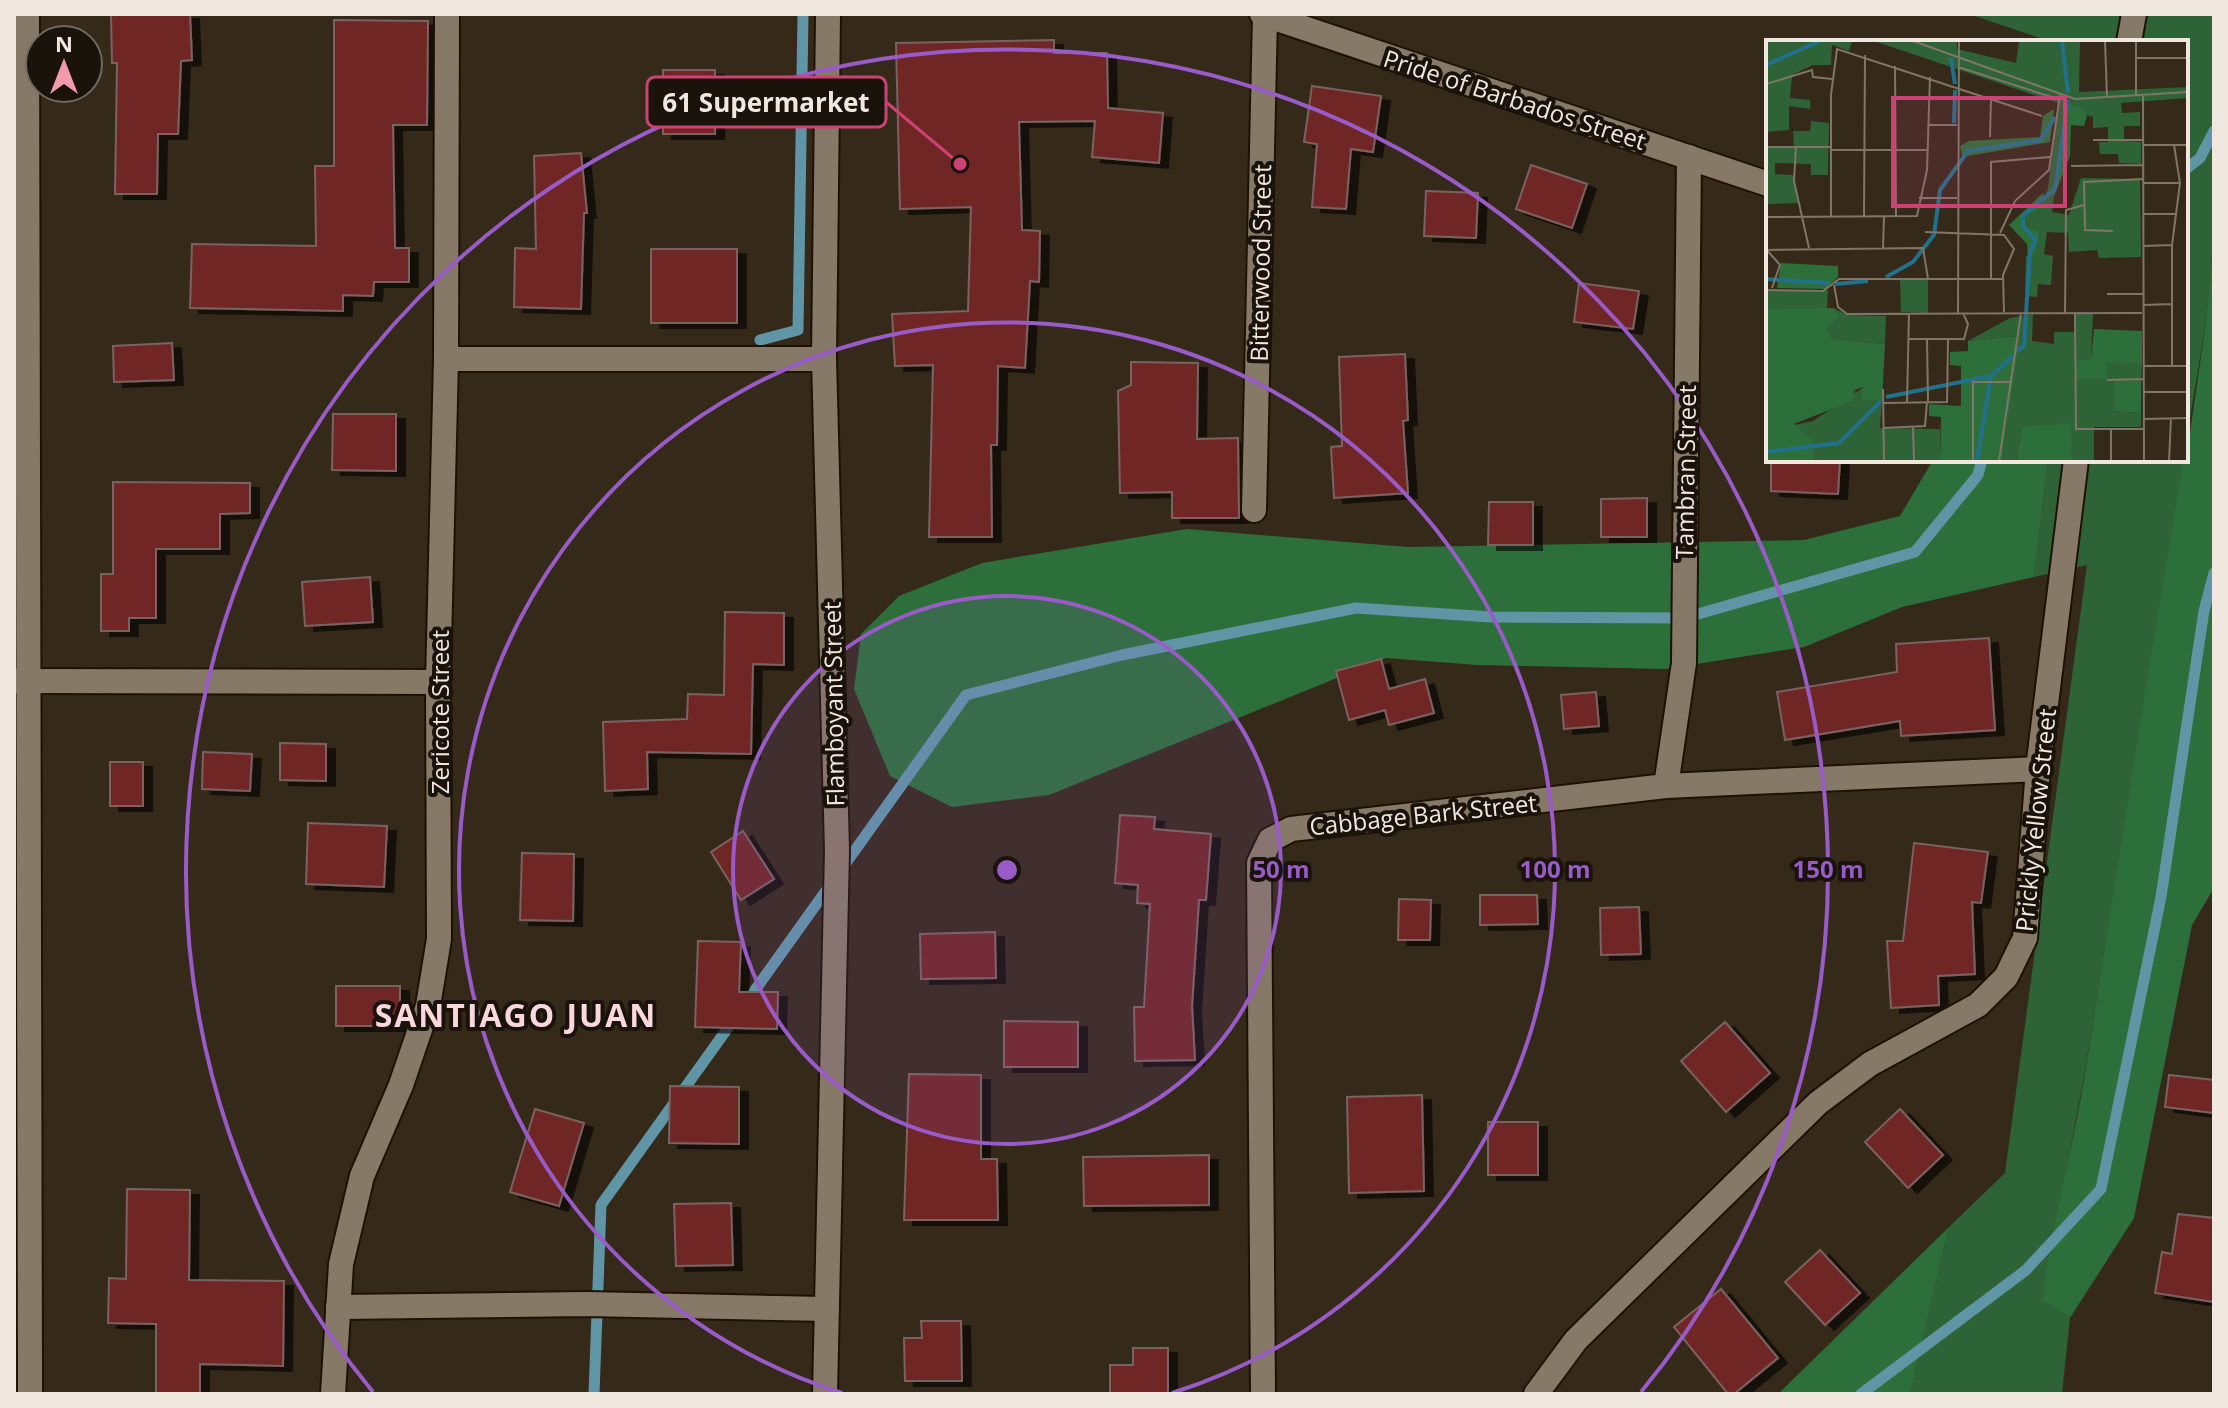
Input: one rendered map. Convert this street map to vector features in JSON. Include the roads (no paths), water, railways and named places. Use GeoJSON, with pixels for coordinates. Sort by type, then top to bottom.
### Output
{"type":"FeatureCollection","features":[{"type":"Feature","properties":{"kind":"street"},"geometry":{"type":"LineString","coordinates":[[27,14],[22,681],[30,1394]]}},
{"type":"Feature","properties":{"kind":"street","name":"Zericote Street"},"geometry":{"type":"LineString","coordinates":[[333,1394],[341,1264],[362,1176],[401,1085],[428,1006],[439,939],[438,682],[446,359],[447,14]]}},
{"type":"Feature","properties":{"kind":"street","name":"Flamboyant Street"},"geometry":{"type":"LineString","coordinates":[[825,1394],[837,850],[824,359],[828,14]]}},
{"type":"Feature","properties":{"kind":"street","name":"Pride of Barbados Street"},"geometry":{"type":"LineString","coordinates":[[1263,14],[1766,183]]}},
{"type":"Feature","properties":{"kind":"street","name":"Bitterwood Street"},"geometry":{"type":"LineString","coordinates":[[1254,510],[1263,14]]}},
{"type":"Feature","properties":{"kind":"street"},"geometry":{"type":"LineString","coordinates":[[2129,40],[2131,15]]}},
{"type":"Feature","properties":{"kind":"street","name":"Tambran Street"},"geometry":{"type":"LineString","coordinates":[[1666,786],[1684,663],[1689,157]]}},
{"type":"Feature","properties":{"kind":"street"},"geometry":{"type":"LineString","coordinates":[[446,359],[824,359]]}},
{"type":"Feature","properties":{"kind":"street","name":"Prickly Yellow Street"},"geometry":{"type":"LineString","coordinates":[[1536,1394],[1576,1340],[1818,1103],[1870,1064],[1978,1005],[2006,977],[2025,938],[2038,769],[2076,462]]}},
{"type":"Feature","properties":{"kind":"street"},"geometry":{"type":"LineString","coordinates":[[22,681],[438,682]]}},
{"type":"Feature","properties":{"kind":"street","name":"Cabbage Bark Street"},"geometry":{"type":"LineString","coordinates":[[1263,1394],[1259,863],[1270,840],[1291,829],[1666,786],[2038,769]]}},
{"type":"Feature","properties":{"kind":"street"},"geometry":{"type":"LineString","coordinates":[[338,1307],[587,1304],[827,1309]]}},
{"type":"Feature","properties":{"kind":"waterway"},"geometry":{"type":"LineString","coordinates":[[760,340],[798,330],[803,14]]}},
{"type":"Feature","properties":{"kind":"waterway"},"geometry":{"type":"LineString","coordinates":[[2188,167],[2200,158],[2214,131]]}},
{"type":"Feature","properties":{"kind":"waterway"},"geometry":{"type":"LineString","coordinates":[[745,1004],[966,695],[1122,655],[1356,608],[1491,617],[1684,618],[1915,552],[1978,475],[1981,462]]}},
{"type":"Feature","properties":{"kind":"waterway"},"geometry":{"type":"LineString","coordinates":[[1861,1394],[2026,1270],[2101,1189],[2161,897],[2204,611],[2214,573]]}},
{"type":"Feature","properties":{"kind":"waterway"},"geometry":{"type":"LineString","coordinates":[[594,1394],[601,1205],[735,1018]]}},
{"type":"Feature","properties":{"kind":"place","name":"61 Supermarket"},"geometry":{"type":"Point","coordinates":[960,164]}},
{"type":"Feature","properties":{"kind":"district","name":"SANTIAGO JUAN"},"geometry":{"type":"Point","coordinates":[516,1014]}}]}
